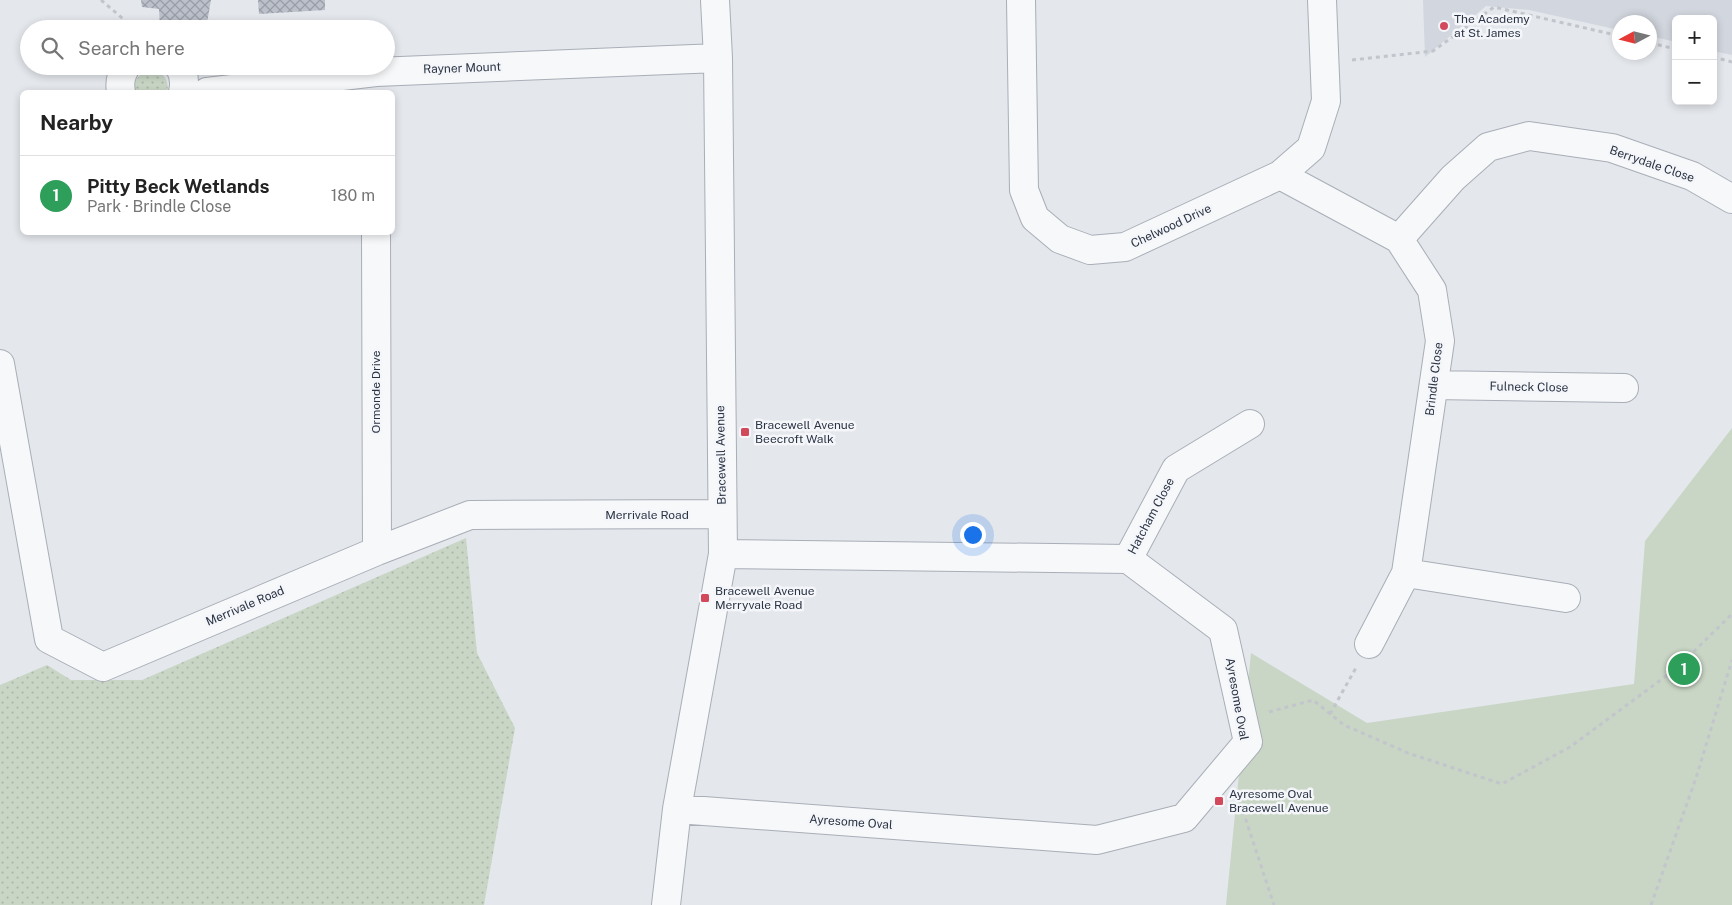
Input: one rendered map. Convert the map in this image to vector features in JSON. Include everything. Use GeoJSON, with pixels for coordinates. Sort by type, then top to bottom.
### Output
{"type":"FeatureCollection","features":[{"type":"Feature","properties":{"kind":"street","name":"Bracewell Avenue"},"geometry":{"type":"LineString","coordinates":[[666,905],[676,809],[723,554],[718,58],[715,0]]}},
{"type":"Feature","properties":{"kind":"street","name":"Chelwood Drive"},"geometry":{"type":"LineString","coordinates":[[1021,0],[1024,190],[1035,218],[1060,239],[1090,250],[1126,247],[1280,175],[1310,148],[1326,101],[1322,0]]}},
{"type":"Feature","properties":{"kind":"street","name":"Rayner Mount"},"geometry":{"type":"LineString","coordinates":[[241,90],[718,58]]}},
{"type":"Feature","properties":{"kind":"street"},"geometry":{"type":"LineString","coordinates":[[121,90],[122,75]]}},
{"type":"Feature","properties":{"kind":"street"},"geometry":{"type":"LineString","coordinates":[[183,75],[185,82],[183,90]]}},
{"type":"Feature","properties":{"kind":"street","name":"Berrydale Close"},"geometry":{"type":"LineString","coordinates":[[1399,240],[1453,178],[1488,147],[1529,136],[1612,148],[1692,176],[1732,198]]}},
{"type":"Feature","properties":{"kind":"street","name":"Brindle Close"},"geometry":{"type":"LineString","coordinates":[[1280,175],[1399,240],[1432,290],[1440,341],[1406,573],[1369,644]]}},
{"type":"Feature","properties":{"kind":"street","name":"Ormonde Drive"},"geometry":{"type":"LineString","coordinates":[[376,235],[376,551]]}},
{"type":"Feature","properties":{"kind":"street","name":"Merrivale Road"},"geometry":{"type":"LineString","coordinates":[[0,364],[49,639],[103,667],[376,551],[470,515],[722,514]]}},
{"type":"Feature","properties":{"kind":"street","name":"Fulneck Close"},"geometry":{"type":"LineString","coordinates":[[1434,385],[1624,388]]}},
{"type":"Feature","properties":{"kind":"street","name":"Hatcham Close"},"geometry":{"type":"LineString","coordinates":[[1128,559],[1176,469],[1250,424]]}},
{"type":"Feature","properties":{"kind":"street"},"geometry":{"type":"LineString","coordinates":[[723,554],[1128,559]]}},
{"type":"Feature","properties":{"kind":"street","name":"Ayresome Oval"},"geometry":{"type":"LineString","coordinates":[[676,809],[1097,840],[1184,818],[1248,742],[1223,630],[1128,559]]}},
{"type":"Feature","properties":{"kind":"street"},"geometry":{"type":"LineString","coordinates":[[1406,573],[1566,598]]}},
{"type":"Feature","properties":{"kind":"path"},"geometry":{"type":"LineString","coordinates":[[101,0],[124,20]]}},
{"type":"Feature","properties":{"kind":"path"},"geometry":{"type":"LineString","coordinates":[[1324,63],[1433,51],[1494,7],[1612,34]]}},
{"type":"Feature","properties":{"kind":"path"},"geometry":{"type":"LineString","coordinates":[[1657,45],[1672,48]]}},
{"type":"Feature","properties":{"kind":"path"},"geometry":{"type":"LineString","coordinates":[[1717,58],[1732,62]]}},
{"type":"Feature","properties":{"kind":"path"},"geometry":{"type":"LineString","coordinates":[[1242,719],[1313,700],[1344,725],[1408,753],[1502,784],[1570,747],[1677,668],[1732,614]]}},
{"type":"Feature","properties":{"kind":"path"},"geometry":{"type":"LineString","coordinates":[[1330,714],[1369,644]]}},
{"type":"Feature","properties":{"kind":"path"},"geometry":{"type":"LineString","coordinates":[[1651,905],[1696,778],[1732,660]]}},
{"type":"Feature","properties":{"kind":"path"},"geometry":{"type":"LineString","coordinates":[[1228,765],[1274,905]]}},
{"type":"Feature","properties":{"kind":"shaded area","name":"The Academy at St. James"},"geometry":{"type":"Polygon","coordinates":[[[1423,0],[1732,0],[1732,55],[1717,52],[1717,15],[1672,15],[1672,41],[1657,38],[1657,15],[1612,15],[1612,28],[1529,10],[1486,6],[1425,57],[1423,0]]]}},
{"type":"Feature","properties":{"kind":"green space"},"geometry":{"type":"Polygon","coordinates":[[[141,75],[162,75],[165,77],[168,90],[135,90],[138,78],[141,75]]]}},
{"type":"Feature","properties":{"kind":"green space"},"geometry":{"type":"Polygon","coordinates":[[[1732,428],[1732,905],[1226,905],[1251,653],[1367,723],[1634,684],[1645,541],[1732,428]]]}},
{"type":"Feature","properties":{"kind":"green space"},"geometry":{"type":"Polygon","coordinates":[[[466,538],[477,653],[515,728],[484,905],[0,905],[0,685],[47,665],[71,680],[142,680],[466,538]]]}},
{"type":"Feature","properties":{"kind":"building"},"geometry":{"type":"Polygon","coordinates":[[[141,0],[211,0],[208,20],[160,20],[159,9],[142,7],[141,0]]]}},
{"type":"Feature","properties":{"kind":"building"},"geometry":{"type":"Polygon","coordinates":[[[258,0],[325,0],[325,10],[259,14],[258,0]]]}},
{"type":"Feature","properties":{"kind":"place","name":"The Academy at St. James"},"geometry":{"type":"Point","coordinates":[1444,26]}},
{"type":"Feature","properties":{"kind":"place","name":"Bracewell Avenue Beecroft Walk"},"geometry":{"type":"Point","coordinates":[745,432]}},
{"type":"Feature","properties":{"kind":"place","name":"Bracewell Avenue Merryvale Road"},"geometry":{"type":"Point","coordinates":[705,598]}},
{"type":"Feature","properties":{"kind":"place","name":"Pitty Beck Wetlands"},"geometry":{"type":"Point","coordinates":[1684,669]}},
{"type":"Feature","properties":{"kind":"place","name":"Ayresome Oval Bracewell Avenue"},"geometry":{"type":"Point","coordinates":[1219,801]}}]}
